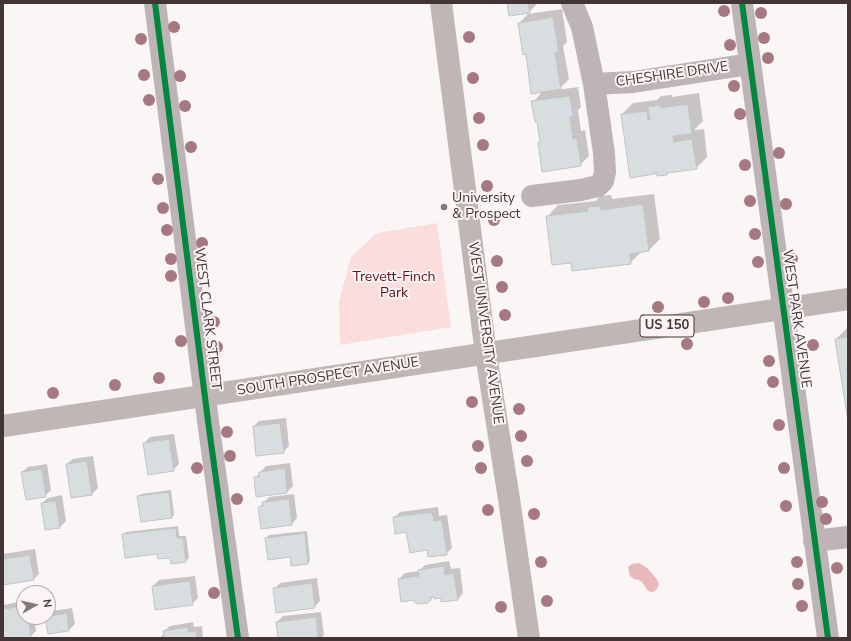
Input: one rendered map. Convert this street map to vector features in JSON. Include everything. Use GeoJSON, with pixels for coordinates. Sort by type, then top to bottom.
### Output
{"type":"FeatureCollection","features":[{"type":"Feature","properties":{"kind":"main road","name":"WEST UNIVERSITY AVENUE"},"geometry":{"type":"LineString","coordinates":[[441,3],[486,354],[510,499],[529,638]]}},
{"type":"Feature","properties":{"kind":"main road","name":"US 150"},"geometry":{"type":"LineString","coordinates":[[486,354],[848,299]]}},
{"type":"Feature","properties":{"kind":"main road","name":"SOUTH PROSPECT AVENUE"},"geometry":{"type":"LineString","coordinates":[[3,426],[486,354]]}},
{"type":"Feature","properties":{"kind":"street","name":"WEST CLARK STREET"},"geometry":{"type":"LineString","coordinates":[[154,3],[238,638]]}},
{"type":"Feature","properties":{"kind":"street"},"geometry":{"type":"LineString","coordinates":[[532,196],[581,190],[598,186],[603,181],[605,172],[604,153],[594,84],[582,27],[572,3]]}},
{"type":"Feature","properties":{"kind":"street","name":"WEST PARK AVENUE"},"geometry":{"type":"LineString","coordinates":[[742,3],[782,309],[828,638]]}},
{"type":"Feature","properties":{"kind":"street","name":"CHESHIRE DRIVE"},"geometry":{"type":"LineString","coordinates":[[594,84],[634,82],[750,64]]}},
{"type":"Feature","properties":{"kind":"street"},"geometry":{"type":"LineString","coordinates":[[814,541],[848,537]]}},
{"type":"Feature","properties":{"kind":"green space","name":"Trevett-Finch Park"},"geometry":{"type":"Polygon","coordinates":[[[437,223],[451,327],[340,345],[339,301],[351,257],[377,233],[437,223]]]}},
{"type":"Feature","properties":{"kind":"shaded area"},"geometry":{"type":"Polygon","coordinates":[[[639,563],[647,568],[659,584],[657,589],[653,592],[648,591],[642,582],[630,576],[628,567],[632,564],[639,563]]]}},
{"type":"Feature","properties":{"kind":"building"},"geometry":{"type":"Polygon","coordinates":[[[507,3],[528,3],[530,13],[509,16],[507,3]]]}},
{"type":"Feature","properties":{"kind":"building"},"geometry":{"type":"Polygon","coordinates":[[[553,17],[559,52],[555,52],[561,89],[531,94],[526,54],[523,55],[518,23],[553,17]]]}},
{"type":"Feature","properties":{"kind":"building"},"geometry":{"type":"Polygon","coordinates":[[[570,96],[573,117],[570,117],[573,139],[577,138],[581,166],[542,172],[537,122],[535,122],[531,101],[570,96]]]}},
{"type":"Feature","properties":{"kind":"building"},"geometry":{"type":"Polygon","coordinates":[[[688,104],[692,134],[673,136],[674,142],[692,139],[697,169],[667,173],[667,175],[657,176],[655,172],[655,174],[630,178],[621,114],[647,111],[648,120],[650,120],[648,107],[661,105],[661,108],[688,104]]]}},
{"type":"Feature","properties":{"kind":"building"},"geometry":{"type":"Polygon","coordinates":[[[643,204],[649,251],[630,254],[631,264],[572,271],[571,263],[552,265],[546,216],[588,211],[588,207],[600,206],[601,210],[643,204]]]}},
{"type":"Feature","properties":{"kind":"building"},"geometry":{"type":"Polygon","coordinates":[[[848,337],[848,421],[835,339],[848,337]]]}},
{"type":"Feature","properties":{"kind":"building"},"geometry":{"type":"Polygon","coordinates":[[[280,423],[284,453],[256,456],[253,426],[280,423]]]}},
{"type":"Feature","properties":{"kind":"building"},"geometry":{"type":"Polygon","coordinates":[[[169,439],[174,471],[148,475],[143,443],[169,439]]]}},
{"type":"Feature","properties":{"kind":"building"},"geometry":{"type":"Polygon","coordinates":[[[87,461],[92,495],[71,498],[66,464],[87,461]]]}},
{"type":"Feature","properties":{"kind":"building"},"geometry":{"type":"Polygon","coordinates":[[[285,468],[287,493],[256,497],[254,477],[259,477],[259,472],[285,468]]]}},
{"type":"Feature","properties":{"kind":"building"},"geometry":{"type":"Polygon","coordinates":[[[42,469],[46,497],[26,500],[21,472],[42,469]]]}},
{"type":"Feature","properties":{"kind":"building"},"geometry":{"type":"Polygon","coordinates":[[[169,492],[172,518],[141,522],[137,496],[169,492]]]}},
{"type":"Feature","properties":{"kind":"building"},"geometry":{"type":"Polygon","coordinates":[[[289,499],[292,525],[261,529],[258,507],[263,506],[262,502],[289,499]]]}},
{"type":"Feature","properties":{"kind":"building"},"geometry":{"type":"Polygon","coordinates":[[[56,501],[60,528],[45,530],[41,503],[56,501]]]}},
{"type":"Feature","properties":{"kind":"building"},"geometry":{"type":"Polygon","coordinates":[[[432,512],[434,521],[442,520],[447,555],[428,557],[427,550],[410,553],[406,532],[395,534],[393,517],[432,512]]]}},
{"type":"Feature","properties":{"kind":"building"},"geometry":{"type":"Polygon","coordinates":[[[176,528],[177,538],[183,538],[186,562],[171,564],[170,558],[158,559],[157,554],[125,558],[122,534],[176,528]]]}},
{"type":"Feature","properties":{"kind":"building"},"geometry":{"type":"Polygon","coordinates":[[[305,533],[308,564],[291,566],[290,557],[268,560],[265,538],[305,533]]]}},
{"type":"Feature","properties":{"kind":"building"},"geometry":{"type":"Polygon","coordinates":[[[30,555],[34,580],[3,585],[3,559],[30,555]]]}},
{"type":"Feature","properties":{"kind":"building"},"geometry":{"type":"Polygon","coordinates":[[[444,566],[445,575],[454,573],[458,600],[441,602],[441,598],[434,599],[434,597],[430,597],[431,600],[428,603],[418,604],[414,602],[414,600],[401,602],[398,579],[419,576],[418,570],[444,566]]]}},
{"type":"Feature","properties":{"kind":"building"},"geometry":{"type":"Polygon","coordinates":[[[190,581],[193,605],[155,610],[152,586],[190,581]]]}},
{"type":"Feature","properties":{"kind":"building"},"geometry":{"type":"Polygon","coordinates":[[[312,583],[315,608],[276,613],[273,588],[312,583]]]}},
{"type":"Feature","properties":{"kind":"building"},"geometry":{"type":"Polygon","coordinates":[[[16,607],[16,625],[29,625],[31,638],[3,638],[3,609],[16,607]]]}},
{"type":"Feature","properties":{"kind":"building"},"geometry":{"type":"Polygon","coordinates":[[[67,613],[69,631],[48,634],[46,625],[56,625],[56,615],[67,613]]]}},
{"type":"Feature","properties":{"kind":"building"},"geometry":{"type":"Polygon","coordinates":[[[316,617],[318,638],[278,638],[276,622],[316,617]]]}},
{"type":"Feature","properties":{"kind":"building"},"geometry":{"type":"Polygon","coordinates":[[[188,627],[188,632],[196,631],[197,638],[164,638],[163,631],[188,627]]]}},
{"type":"Feature","properties":{"kind":"cycle path"},"geometry":{"type":"LineString","coordinates":[[155,3],[208,421],[238,638]]}},
{"type":"Feature","properties":{"kind":"cycle path"},"geometry":{"type":"LineString","coordinates":[[742,3],[828,638]]}},
{"type":"Feature","properties":{"kind":"place","name":"University & Prospect"},"geometry":{"type":"Point","coordinates":[444,207]}}]}
